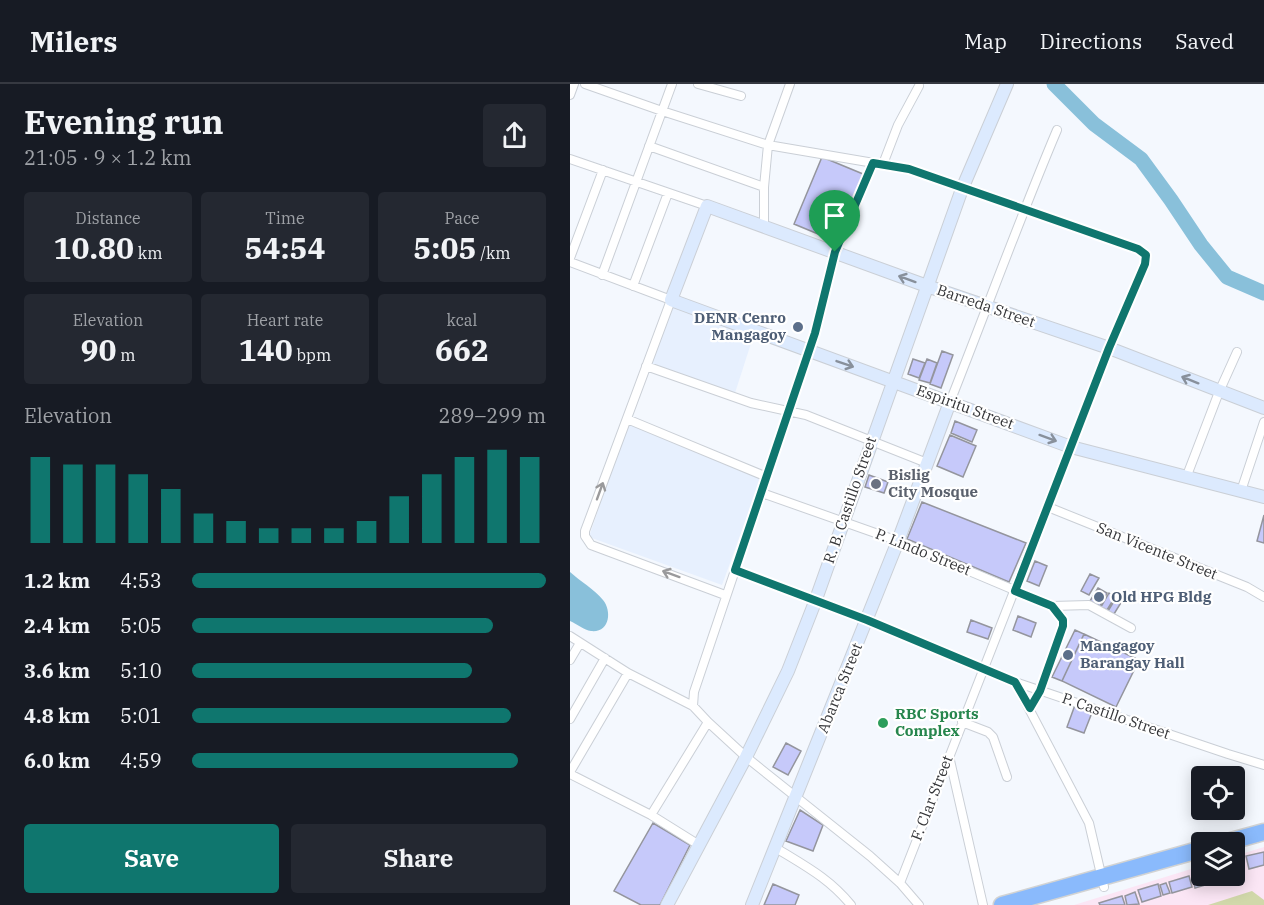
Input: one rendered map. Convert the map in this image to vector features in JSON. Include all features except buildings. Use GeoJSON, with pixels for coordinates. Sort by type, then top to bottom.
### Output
{"type":"FeatureCollection","features":[{"type":"Feature","properties":{"kind":"highway"},"geometry":{"type":"LineString","coordinates":[[1245,837],[1264,832]]}},
{"type":"Feature","properties":{"kind":"highway"},"geometry":{"type":"LineString","coordinates":[[1245,847],[1264,842]]}},
{"type":"Feature","properties":{"kind":"highway"},"geometry":{"type":"LineString","coordinates":[[1042,905],[1191,853]]}},
{"type":"Feature","properties":{"kind":"highway"},"geometry":{"type":"LineString","coordinates":[[1002,905],[1191,862]]}},
{"type":"Feature","properties":{"kind":"street"},"geometry":{"type":"LineString","coordinates":[[570,95],[574,84]]}},
{"type":"Feature","properties":{"kind":"street"},"geometry":{"type":"LineString","coordinates":[[585,84],[768,145],[909,169],[1023,210]]}},
{"type":"Feature","properties":{"kind":"street"},"geometry":{"type":"LineString","coordinates":[[602,275],[672,84]]}},
{"type":"Feature","properties":{"kind":"street"},"geometry":{"type":"LineString","coordinates":[[698,84],[741,96]]}},
{"type":"Feature","properties":{"kind":"street"},"geometry":{"type":"LineString","coordinates":[[764,227],[764,186],[768,145],[790,84]]}},
{"type":"Feature","properties":{"kind":"street","name":"R. B. Castillo Street"},"geometry":{"type":"LineString","coordinates":[[667,905],[746,757],[788,671],[815,602],[962,189],[1007,84]]}},
{"type":"Feature","properties":{"kind":"street"},"geometry":{"type":"LineString","coordinates":[[883,164],[898,124],[919,86]]}},
{"type":"Feature","properties":{"kind":"street"},"geometry":{"type":"LineString","coordinates":[[950,402],[1023,210],[1057,130]]}},
{"type":"Feature","properties":{"kind":"street"},"geometry":{"type":"LineString","coordinates":[[649,146],[764,186]]}},
{"type":"Feature","properties":{"kind":"street"},"geometry":{"type":"LineString","coordinates":[[570,160],[707,206],[585,531],[587,542],[591,545],[726,595]]}},
{"type":"Feature","properties":{"kind":"street"},"geometry":{"type":"LineString","coordinates":[[693,706],[694,692],[809,352],[835,252],[873,163]]}},
{"type":"Feature","properties":{"kind":"street"},"geometry":{"type":"LineString","coordinates":[[603,170],[570,260],[602,275],[672,300]]}},
{"type":"Feature","properties":{"kind":"street"},"geometry":{"type":"LineString","coordinates":[[633,286],[668,193]]}},
{"type":"Feature","properties":{"kind":"street","name":"Barreda Street"},"geometry":{"type":"LineString","coordinates":[[707,206],[927,286],[1109,348],[1264,408]]}},
{"type":"Feature","properties":{"kind":"street","name":"F. Clar Street"},"geometry":{"type":"LineString","coordinates":[[900,883],[1109,348],[1145,264],[1146,255],[1138,249],[1041,214],[1023,210]]}},
{"type":"Feature","properties":{"kind":"street","name":"Espiritu Street"},"geometry":{"type":"LineString","coordinates":[[672,300],[1071,447],[1264,497]]}},
{"type":"Feature","properties":{"kind":"street"},"geometry":{"type":"LineString","coordinates":[[1186,478],[1237,352]]}},
{"type":"Feature","properties":{"kind":"street"},"geometry":{"type":"LineString","coordinates":[[646,366],[751,403],[806,415],[872,439],[927,463]]}},
{"type":"Feature","properties":{"kind":"street","name":"Abarca Street"},"geometry":{"type":"LineString","coordinates":[[752,905],[867,620],[950,402]]}},
{"type":"Feature","properties":{"kind":"street"},"geometry":{"type":"LineString","coordinates":[[627,419],[767,477]]}},
{"type":"Feature","properties":{"kind":"street"},"geometry":{"type":"LineString","coordinates":[[1241,491],[1264,422]]}},
{"type":"Feature","properties":{"kind":"street","name":"P. Lindo Street"},"geometry":{"type":"LineString","coordinates":[[762,493],[898,541],[1052,606]]}},
{"type":"Feature","properties":{"kind":"street","name":"San Vicente Street"},"geometry":{"type":"LineString","coordinates":[[1048,507],[1246,587],[1264,597]]}},
{"type":"Feature","properties":{"kind":"street","name":"P. Castillo Street"},"geometry":{"type":"LineString","coordinates":[[735,570],[867,620],[1015,682],[1264,765]]}},
{"type":"Feature","properties":{"kind":"street"},"geometry":{"type":"LineString","coordinates":[[1052,606],[1089,605],[1131,628]]}},
{"type":"Feature","properties":{"kind":"street"},"geometry":{"type":"LineString","coordinates":[[1030,708],[1040,691],[1063,626],[1062,617],[1052,606]]}},
{"type":"Feature","properties":{"kind":"street"},"geometry":{"type":"LineString","coordinates":[[570,636],[628,673],[693,706],[746,757],[870,856],[900,883],[919,905]]}},
{"type":"Feature","properties":{"kind":"street"},"geometry":{"type":"LineString","coordinates":[[570,660],[580,643]]}},
{"type":"Feature","properties":{"kind":"street"},"geometry":{"type":"LineString","coordinates":[[570,718],[604,658]]}},
{"type":"Feature","properties":{"kind":"street"},"geometry":{"type":"LineString","coordinates":[[628,673],[570,773],[651,815],[699,844]]}},
{"type":"Feature","properties":{"kind":"street"},"geometry":{"type":"LineString","coordinates":[[1015,682],[1089,823],[1103,883]]}},
{"type":"Feature","properties":{"kind":"street"},"geometry":{"type":"LineString","coordinates":[[651,815],[708,722]]}},
{"type":"Feature","properties":{"kind":"street"},"geometry":{"type":"LineString","coordinates":[[962,722],[988,732],[993,737],[1007,777]]}},
{"type":"Feature","properties":{"kind":"street"},"geometry":{"type":"LineString","coordinates":[[949,754],[983,905]]}},
{"type":"Feature","properties":{"kind":"street"},"geometry":{"type":"LineString","coordinates":[[776,848],[820,874],[851,905]]}},
{"type":"Feature","properties":{"kind":"shaded area"},"geometry":{"type":"Polygon","coordinates":[[[672,304],[754,334],[735,393],[650,364],[672,304]]]}},
{"type":"Feature","properties":{"kind":"shaded area"},"geometry":{"type":"Polygon","coordinates":[[[628,422],[762,475],[722,585],[589,537],[628,422]]]}},
{"type":"Feature","properties":{"kind":"shaded area"},"geometry":{"type":"Polygon","coordinates":[[[1264,847],[1264,905],[1074,905],[1191,869],[1191,886],[1245,886],[1245,853],[1264,847]]]}},
{"type":"Feature","properties":{"kind":"green space"},"geometry":{"type":"Polygon","coordinates":[[[1252,891],[1264,900],[1264,905],[1208,905],[1252,891]]]}},
{"type":"Feature","properties":{"kind":"water"},"geometry":{"type":"Polygon","coordinates":[[[570,572],[595,592],[606,605],[608,620],[602,629],[591,631],[570,621],[570,572]]]}},
{"type":"Feature","properties":{"kind":"waterway"},"geometry":{"type":"LineString","coordinates":[[1054,84],[1094,124],[1141,159],[1201,245],[1227,277],[1264,293]]}},
{"type":"Feature","properties":{"kind":"place","name":"DENR Cenro Mangagoy"},"geometry":{"type":"Point","coordinates":[798,327]}},
{"type":"Feature","properties":{"kind":"place","name":"Bislig City Mosque"},"geometry":{"type":"Point","coordinates":[876,484]}},
{"type":"Feature","properties":{"kind":"place","name":"Old HPG Bldg"},"geometry":{"type":"Point","coordinates":[1099,597]}},
{"type":"Feature","properties":{"kind":"place","name":"Mangagoy Barangay Hall"},"geometry":{"type":"Point","coordinates":[1068,655]}},
{"type":"Feature","properties":{"kind":"place","name":"RBC Sports Complex"},"geometry":{"type":"Point","coordinates":[883,723]}},
{"type":"Feature","properties":{"kind":"route"},"geometry":{"type":"LineString","coordinates":[[873,163],[924,174],[1138,249],[1146,255],[1145,264],[1109,348],[1015,591],[1052,606],[1063,620],[1063,626],[1040,691],[1030,708],[1015,682],[867,620],[735,570],[815,333],[835,252],[873,163]]}}]}
